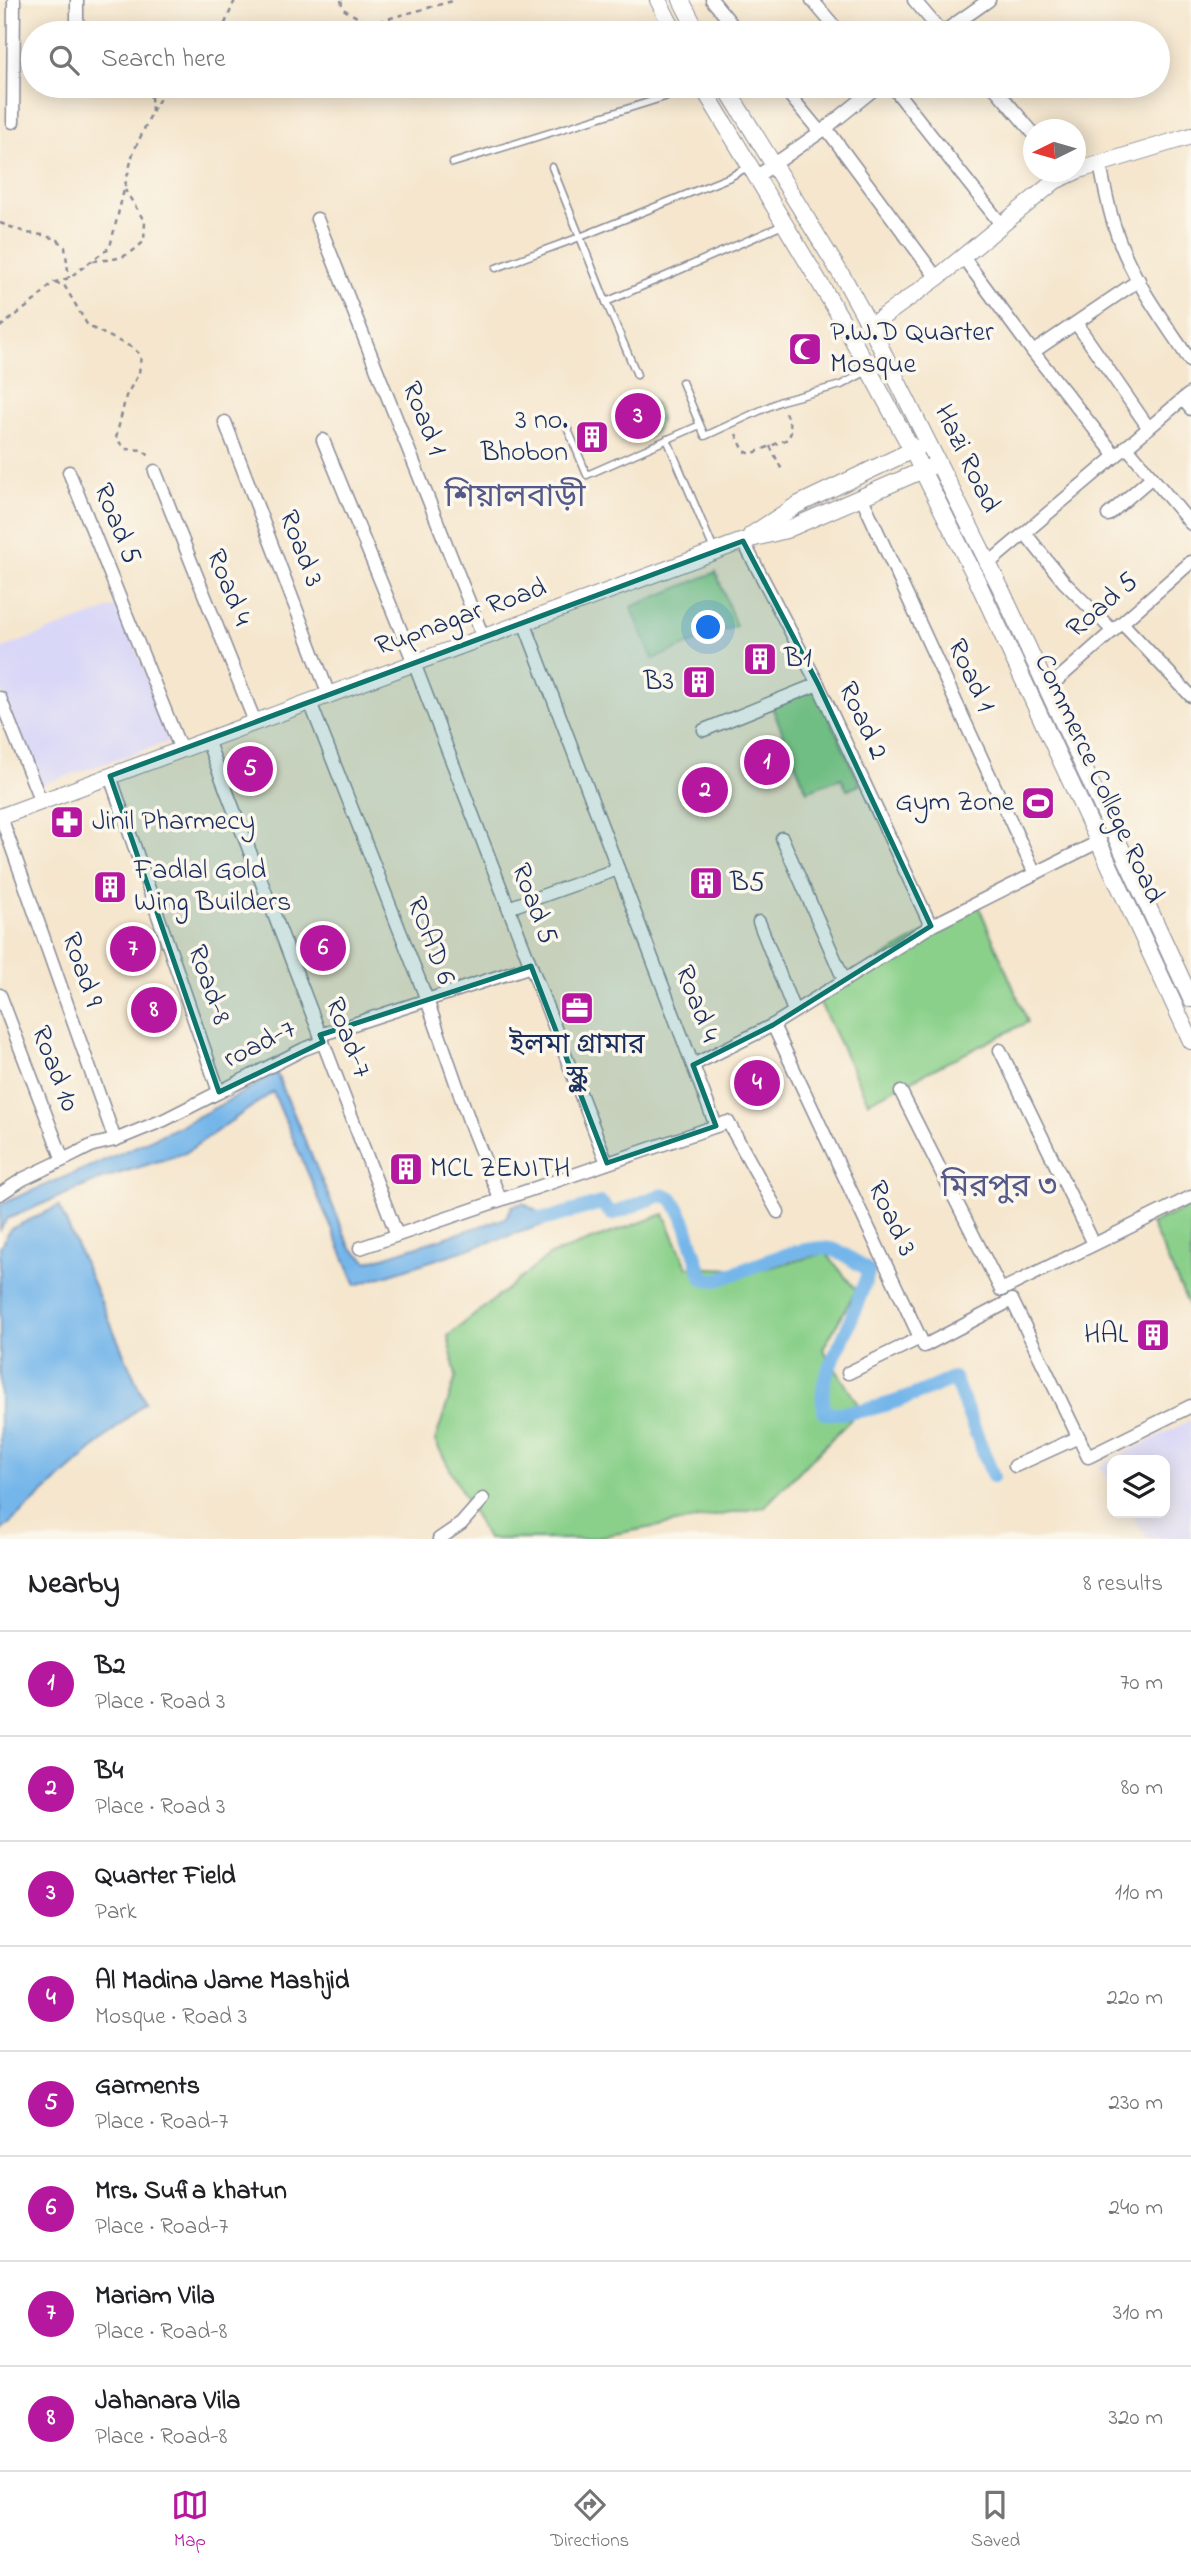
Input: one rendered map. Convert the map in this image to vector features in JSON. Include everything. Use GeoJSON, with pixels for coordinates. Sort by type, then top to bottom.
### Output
{"type":"FeatureCollection","features":[{"type":"Feature","properties":{"kind":"street"},"geometry":{"type":"LineString","coordinates":[[13,122],[14,0]]}},
{"type":"Feature","properties":{"kind":"street"},"geometry":{"type":"LineString","coordinates":[[77,0],[77,21]]}},
{"type":"Feature","properties":{"kind":"street"},"geometry":{"type":"LineString","coordinates":[[658,0],[669,21]]}},
{"type":"Feature","properties":{"kind":"street"},"geometry":{"type":"LineString","coordinates":[[681,0],[692,21]]}},
{"type":"Feature","properties":{"kind":"street"},"geometry":{"type":"LineString","coordinates":[[712,0],[729,21]]}},
{"type":"Feature","properties":{"kind":"street"},"geometry":{"type":"LineString","coordinates":[[812,0],[830,21]]}},
{"type":"Feature","properties":{"kind":"street"},"geometry":{"type":"LineString","coordinates":[[914,0],[934,21]]}},
{"type":"Feature","properties":{"kind":"street"},"geometry":{"type":"LineString","coordinates":[[960,21],[989,0]]}},
{"type":"Feature","properties":{"kind":"street"},"geometry":{"type":"LineString","coordinates":[[708,98],[785,225]]}},
{"type":"Feature","properties":{"kind":"street","name":"Hazi Road"},"geometry":{"type":"LineString","coordinates":[[733,98],[870,326],[929,442],[1115,832]]}},
{"type":"Feature","properties":{"kind":"street"},"geometry":{"type":"LineString","coordinates":[[793,98],[823,130],[937,278]]}},
{"type":"Feature","properties":{"kind":"street"},"geometry":{"type":"LineString","coordinates":[[752,171],[774,164],[863,98]]}},
{"type":"Feature","properties":{"kind":"street"},"geometry":{"type":"LineString","coordinates":[[901,98],[1001,224]]}},
{"type":"Feature","properties":{"kind":"street"},"geometry":{"type":"LineString","coordinates":[[1003,98],[1023,121]]}},
{"type":"Feature","properties":{"kind":"street"},"geometry":{"type":"LineString","coordinates":[[1086,168],[1191,136]]}},
{"type":"Feature","properties":{"kind":"street"},"geometry":{"type":"LineString","coordinates":[[1100,164],[1115,230],[1139,280],[1191,362]]}},
{"type":"Feature","properties":{"kind":"street"},"geometry":{"type":"LineString","coordinates":[[870,326],[937,278],[1054,182]]}},
{"type":"Feature","properties":{"kind":"street","name":"Road 1"},"geometry":{"type":"LineString","coordinates":[[317,219],[483,638]]}},
{"type":"Feature","properties":{"kind":"street","name":"Commerce College Road"},"geometry":{"type":"LineString","coordinates":[[785,225],[842,320],[912,450],[975,576],[1191,1041]]}},
{"type":"Feature","properties":{"kind":"street"},"geometry":{"type":"LineString","coordinates":[[963,257],[1033,352],[1115,454]]}},
{"type":"Feature","properties":{"kind":"street"},"geometry":{"type":"LineString","coordinates":[[1033,352],[1139,280]]}},
{"type":"Feature","properties":{"kind":"street"},"geometry":{"type":"LineString","coordinates":[[1076,323],[1148,427]]}},
{"type":"Feature","properties":{"kind":"street"},"geometry":{"type":"LineString","coordinates":[[988,564],[1115,454],[1188,400]]}},
{"type":"Feature","properties":{"kind":"street","name":"Road 3"},"geometry":{"type":"LineString","coordinates":[[225,422],[329,695]]}},
{"type":"Feature","properties":{"kind":"street"},"geometry":{"type":"LineString","coordinates":[[323,440],[414,663]]}},
{"type":"Feature","properties":{"kind":"street"},"geometry":{"type":"LineString","coordinates":[[743,541],[779,514],[929,442]]}},
{"type":"Feature","properties":{"kind":"street"},"geometry":{"type":"LineString","coordinates":[[1126,446],[1191,524]]}},
{"type":"Feature","properties":{"kind":"street","name":"Rupnagar Road"},"geometry":{"type":"LineString","coordinates":[[0,817],[743,541],[786,530],[939,463]]}},
{"type":"Feature","properties":{"kind":"street","name":"Road 4"},"geometry":{"type":"LineString","coordinates":[[155,471],[255,722]]}},
{"type":"Feature","properties":{"kind":"street","name":"Road 5"},"geometry":{"type":"LineString","coordinates":[[69,472],[181,750]]}},
{"type":"Feature","properties":{"kind":"street"},"geometry":{"type":"LineString","coordinates":[[1108,515],[1152,477]]}},
{"type":"Feature","properties":{"kind":"street","name":"Road 1"},"geometry":{"type":"LineString","coordinates":[[862,498],[1035,874]]}},
{"type":"Feature","properties":{"kind":"street"},"geometry":{"type":"LineString","coordinates":[[1025,533],[1064,582],[1191,696]]}},
{"type":"Feature","properties":{"kind":"street","name":"Road 2"},"geometry":{"type":"LineString","coordinates":[[743,541],[818,684],[931,926]]}},
{"type":"Feature","properties":{"kind":"street","name":"Road 5"},"geometry":{"type":"LineString","coordinates":[[1048,688],[1191,562]]}},
{"type":"Feature","properties":{"kind":"street","name":"Road 4"},"geometry":{"type":"LineString","coordinates":[[524,622],[716,1126]]}},
{"type":"Feature","properties":{"kind":"street","name":"Road 5"},"geometry":{"type":"LineString","coordinates":[[414,663],[607,1163]]}},
{"type":"Feature","properties":{"kind":"street"},"geometry":{"type":"LineString","coordinates":[[704,730],[818,684]]}},
{"type":"Feature","properties":{"kind":"street"},"geometry":{"type":"LineString","coordinates":[[0,698],[41,802]]}},
{"type":"Feature","properties":{"kind":"street","name":"ROAD 6"},"geometry":{"type":"LineString","coordinates":[[310,702],[428,1000],[471,1126],[500,1199]]}},
{"type":"Feature","properties":{"kind":"street","name":"Road-7"},"geometry":{"type":"LineString","coordinates":[[207,740],[397,1235]]}},
{"type":"Feature","properties":{"kind":"street","name":"Road-8"},"geometry":{"type":"LineString","coordinates":[[110,776],[219,1092]]}},
{"type":"Feature","properties":{"kind":"street","name":"Road 9"},"geometry":{"type":"LineString","coordinates":[[0,817],[115,1140]]}},
{"type":"Feature","properties":{"kind":"street","name":"Commerce College Road"},"geometry":{"type":"LineString","coordinates":[[1115,832],[1189,989]]}},
{"type":"Feature","properties":{"kind":"street"},"geometry":{"type":"LineString","coordinates":[[782,838],[844,980]]}},
{"type":"Feature","properties":{"kind":"street"},"geometry":{"type":"LineString","coordinates":[[693,1065],[773,1025],[931,926],[1098,842]]}},
{"type":"Feature","properties":{"kind":"street"},"geometry":{"type":"LineString","coordinates":[[508,908],[618,869]]}},
{"type":"Feature","properties":{"kind":"street"},"geometry":{"type":"LineString","coordinates":[[759,922],[794,1011]]}},
{"type":"Feature","properties":{"kind":"street","name":"road-7"},"geometry":{"type":"LineString","coordinates":[[0,1194],[23,1179],[93,1146],[115,1140],[164,1119],[321,1039],[531,966]]}},
{"type":"Feature","properties":{"kind":"street","name":"Road 10"},"geometry":{"type":"LineString","coordinates":[[0,995],[63,1160]]}},
{"type":"Feature","properties":{"kind":"street","name":"Road 3"},"geometry":{"type":"LineString","coordinates":[[773,1025],[920,1338]]}},
{"type":"Feature","properties":{"kind":"street"},"geometry":{"type":"LineString","coordinates":[[1000,1050],[1094,1244]]}},
{"type":"Feature","properties":{"kind":"street"},"geometry":{"type":"LineString","coordinates":[[901,1092],[1000,1290],[1191,1197]]}},
{"type":"Feature","properties":{"kind":"street"},"geometry":{"type":"LineString","coordinates":[[360,1248],[728,1122],[778,1212]]}},
{"type":"Feature","properties":{"kind":"street"},"geometry":{"type":"LineString","coordinates":[[848,1373],[920,1338],[924,1346],[1012,1300],[1088,1457],[1191,1406]]}},
{"type":"Feature","properties":{"kind":"street"},"geometry":{"type":"LineString","coordinates":[[1015,1466],[1079,1437]]}},
{"type":"Feature","properties":{"kind":"street"},"geometry":{"type":"LineString","coordinates":[[439,1539],[461,1524],[483,1499]]}},
{"type":"Feature","properties":{"kind":"lane"},"geometry":{"type":"LineString","coordinates":[[453,163],[662,98]]}},
{"type":"Feature","properties":{"kind":"lane"},"geometry":{"type":"LineString","coordinates":[[552,166],[637,375]]}},
{"type":"Feature","properties":{"kind":"lane"},"geometry":{"type":"LineString","coordinates":[[496,268],[730,177],[752,171]]}},
{"type":"Feature","properties":{"kind":"lane"},"geometry":{"type":"LineString","coordinates":[[606,302],[785,225]]}},
{"type":"Feature","properties":{"kind":"lane"},"geometry":{"type":"LineString","coordinates":[[682,382],[705,436],[781,401],[841,385],[869,370]]}},
{"type":"Feature","properties":{"kind":"lane"},"geometry":{"type":"LineString","coordinates":[[566,425],[587,475],[700,425]]}},
{"type":"Feature","properties":{"kind":"lane"},"geometry":{"type":"LineString","coordinates":[[667,439],[714,552]]}},
{"type":"Feature","properties":{"kind":"path"},"geometry":{"type":"LineString","coordinates":[[226,21],[236,0]]}},
{"type":"Feature","properties":{"kind":"path"},"geometry":{"type":"LineString","coordinates":[[341,0],[343,9],[364,21]]}},
{"type":"Feature","properties":{"kind":"path"},"geometry":{"type":"LineString","coordinates":[[380,21],[456,0]]}},
{"type":"Feature","properties":{"kind":"path"},"geometry":{"type":"LineString","coordinates":[[152,98],[152,112]]}},
{"type":"Feature","properties":{"kind":"path"},"geometry":{"type":"LineString","coordinates":[[0,327],[37,299],[52,283],[69,278],[110,247],[133,153],[160,98]]}},
{"type":"Feature","properties":{"kind":"path"},"geometry":{"type":"LineString","coordinates":[[93,261],[118,259],[132,254],[144,241],[145,222],[125,190]]}},
{"type":"Feature","properties":{"kind":"path"},"geometry":{"type":"LineString","coordinates":[[0,223],[58,240],[65,247],[69,278]]}},
{"type":"Feature","properties":{"kind":"path"},"geometry":{"type":"LineString","coordinates":[[52,283],[64,285],[88,326],[131,347],[141,355],[139,373],[126,396],[116,438],[125,449],[142,450],[150,455],[155,471]]}},
{"type":"Feature","properties":{"kind":"path"},"geometry":{"type":"LineString","coordinates":[[732,424],[744,451],[751,454],[788,439],[792,430],[781,401]]}},
{"type":"Feature","properties":{"kind":"path"},"geometry":{"type":"LineString","coordinates":[[770,446],[783,472]]}},
{"type":"Feature","properties":{"kind":"highlighted area"},"geometry":{"type":"Polygon","coordinates":[[[743,541],[818,684],[931,926],[773,1025],[693,1065],[716,1126],[607,1163],[531,966],[320,1035],[323,1042],[219,1092],[110,776],[743,541]]]}},
{"type":"Feature","properties":{"kind":"shaded area"},"geometry":{"type":"Polygon","coordinates":[[[119,605],[171,741],[38,786],[0,687],[0,649],[119,605]]]}},
{"type":"Feature","properties":{"kind":"shaded area"},"geometry":{"type":"Polygon","coordinates":[[[1191,1420],[1191,1539],[1147,1538],[1133,1518],[1170,1518],[1170,1455],[1121,1455],[1191,1420]]]}},
{"type":"Feature","properties":{"kind":"shaded area"},"geometry":{"type":"Polygon","coordinates":[[[1107,1462],[1107,1478],[1099,1466],[1107,1462]]]}},
{"type":"Feature","properties":{"kind":"green space"},"geometry":{"type":"Polygon","coordinates":[[[638,396],[654,402],[660,418],[654,434],[638,440],[622,434],[616,418],[622,402],[638,396]]]}},
{"type":"Feature","properties":{"kind":"green space"},"geometry":{"type":"Polygon","coordinates":[[[716,572],[736,626],[653,659],[631,607],[716,572]]]}},
{"type":"Feature","properties":{"kind":"green space"},"geometry":{"type":"Polygon","coordinates":[[[816,687],[860,785],[847,790],[841,778],[807,791],[772,707],[816,687]]]}},
{"type":"Feature","properties":{"kind":"green space"},"geometry":{"type":"Polygon","coordinates":[[[977,902],[1028,1022],[868,1102],[817,997],[977,902]]]}},
{"type":"Feature","properties":{"kind":"green space"},"geometry":{"type":"Polygon","coordinates":[[[1191,1206],[1191,1310],[1151,1224],[1191,1206]]]}},
{"type":"Feature","properties":{"kind":"green space"},"geometry":{"type":"Polygon","coordinates":[[[664,1214],[687,1267],[760,1270],[826,1253],[856,1290],[823,1349],[861,1409],[764,1507],[587,1539],[487,1539],[435,1441],[456,1377],[448,1336],[550,1255],[664,1214]]]}},
{"type":"Feature","properties":{"kind":"water"},"geometry":{"type":"Polygon","coordinates":[[[276,1072],[350,1247],[368,1262],[506,1218],[512,1206],[523,1203],[541,1214],[546,1224],[356,1285],[273,1092],[185,1153],[101,1179],[7,1219],[0,1230],[0,1205],[3,1203],[177,1127],[276,1072]]]}},
{"type":"Feature","properties":{"kind":"water"},"geometry":{"type":"Polygon","coordinates":[[[59,1206],[145,1402],[0,1532],[0,1247],[10,1229],[59,1206]]]}},
{"type":"Feature","properties":{"kind":"waterway"},"geometry":{"type":"LineString","coordinates":[[526,1219],[550,1218],[601,1203],[612,1214],[661,1195],[672,1198],[684,1219],[703,1279],[717,1280],[805,1250],[830,1249],[845,1255],[869,1271],[824,1382],[825,1413],[875,1408],[954,1378],[993,1476]]}},
{"type":"Feature","properties":{"kind":"place","name":"P.W.D Quarter Mosque"},"geometry":{"type":"Point","coordinates":[805,349]}},
{"type":"Feature","properties":{"kind":"place","name":"Quarter Field"},"geometry":{"type":"Point","coordinates":[638,416]}},
{"type":"Feature","properties":{"kind":"place","name":"3 no. Bhobon"},"geometry":{"type":"Point","coordinates":[592,437]}},
{"type":"Feature","properties":{"kind":"place","name":"B1"},"geometry":{"type":"Point","coordinates":[760,659]}},
{"type":"Feature","properties":{"kind":"place","name":"B3"},"geometry":{"type":"Point","coordinates":[699,682]}},
{"type":"Feature","properties":{"kind":"place","name":"B2"},"geometry":{"type":"Point","coordinates":[767,762]}},
{"type":"Feature","properties":{"kind":"place","name":"Garments"},"geometry":{"type":"Point","coordinates":[250,769]}},
{"type":"Feature","properties":{"kind":"place","name":"B4"},"geometry":{"type":"Point","coordinates":[705,790]}},
{"type":"Feature","properties":{"kind":"place","name":"Gym Zone"},"geometry":{"type":"Point","coordinates":[1038,803]}},
{"type":"Feature","properties":{"kind":"place","name":"Jinil Pharmecy"},"geometry":{"type":"Point","coordinates":[67,822]}},
{"type":"Feature","properties":{"kind":"place","name":"B5"},"geometry":{"type":"Point","coordinates":[706,883]}},
{"type":"Feature","properties":{"kind":"place","name":"Fadlal Gold Wing Builders"},"geometry":{"type":"Point","coordinates":[110,887]}},
{"type":"Feature","properties":{"kind":"place","name":"Mrs. Sufia khatun"},"geometry":{"type":"Point","coordinates":[323,948]}},
{"type":"Feature","properties":{"kind":"place","name":"Mariam Vila"},"geometry":{"type":"Point","coordinates":[133,949]}},
{"type":"Feature","properties":{"kind":"place","name":"ইলমা গ্রামার স্কুল"},"geometry":{"type":"Point","coordinates":[577,1008]}},
{"type":"Feature","properties":{"kind":"place","name":"Jahanara Vila"},"geometry":{"type":"Point","coordinates":[154,1010]}},
{"type":"Feature","properties":{"kind":"place","name":"Al Madina Jame Mashjid"},"geometry":{"type":"Point","coordinates":[757,1083]}},
{"type":"Feature","properties":{"kind":"place","name":"MCL ZENITH"},"geometry":{"type":"Point","coordinates":[406,1169]}},
{"type":"Feature","properties":{"kind":"place","name":"HAL"},"geometry":{"type":"Point","coordinates":[1153,1335]}},
{"type":"Feature","properties":{"kind":"district","name":"শিয়ালবাড়ী"},"geometry":{"type":"Point","coordinates":[515,498]}},
{"type":"Feature","properties":{"kind":"district","name":"মিরপুর ৩"},"geometry":{"type":"Point","coordinates":[999,1188]}}]}
